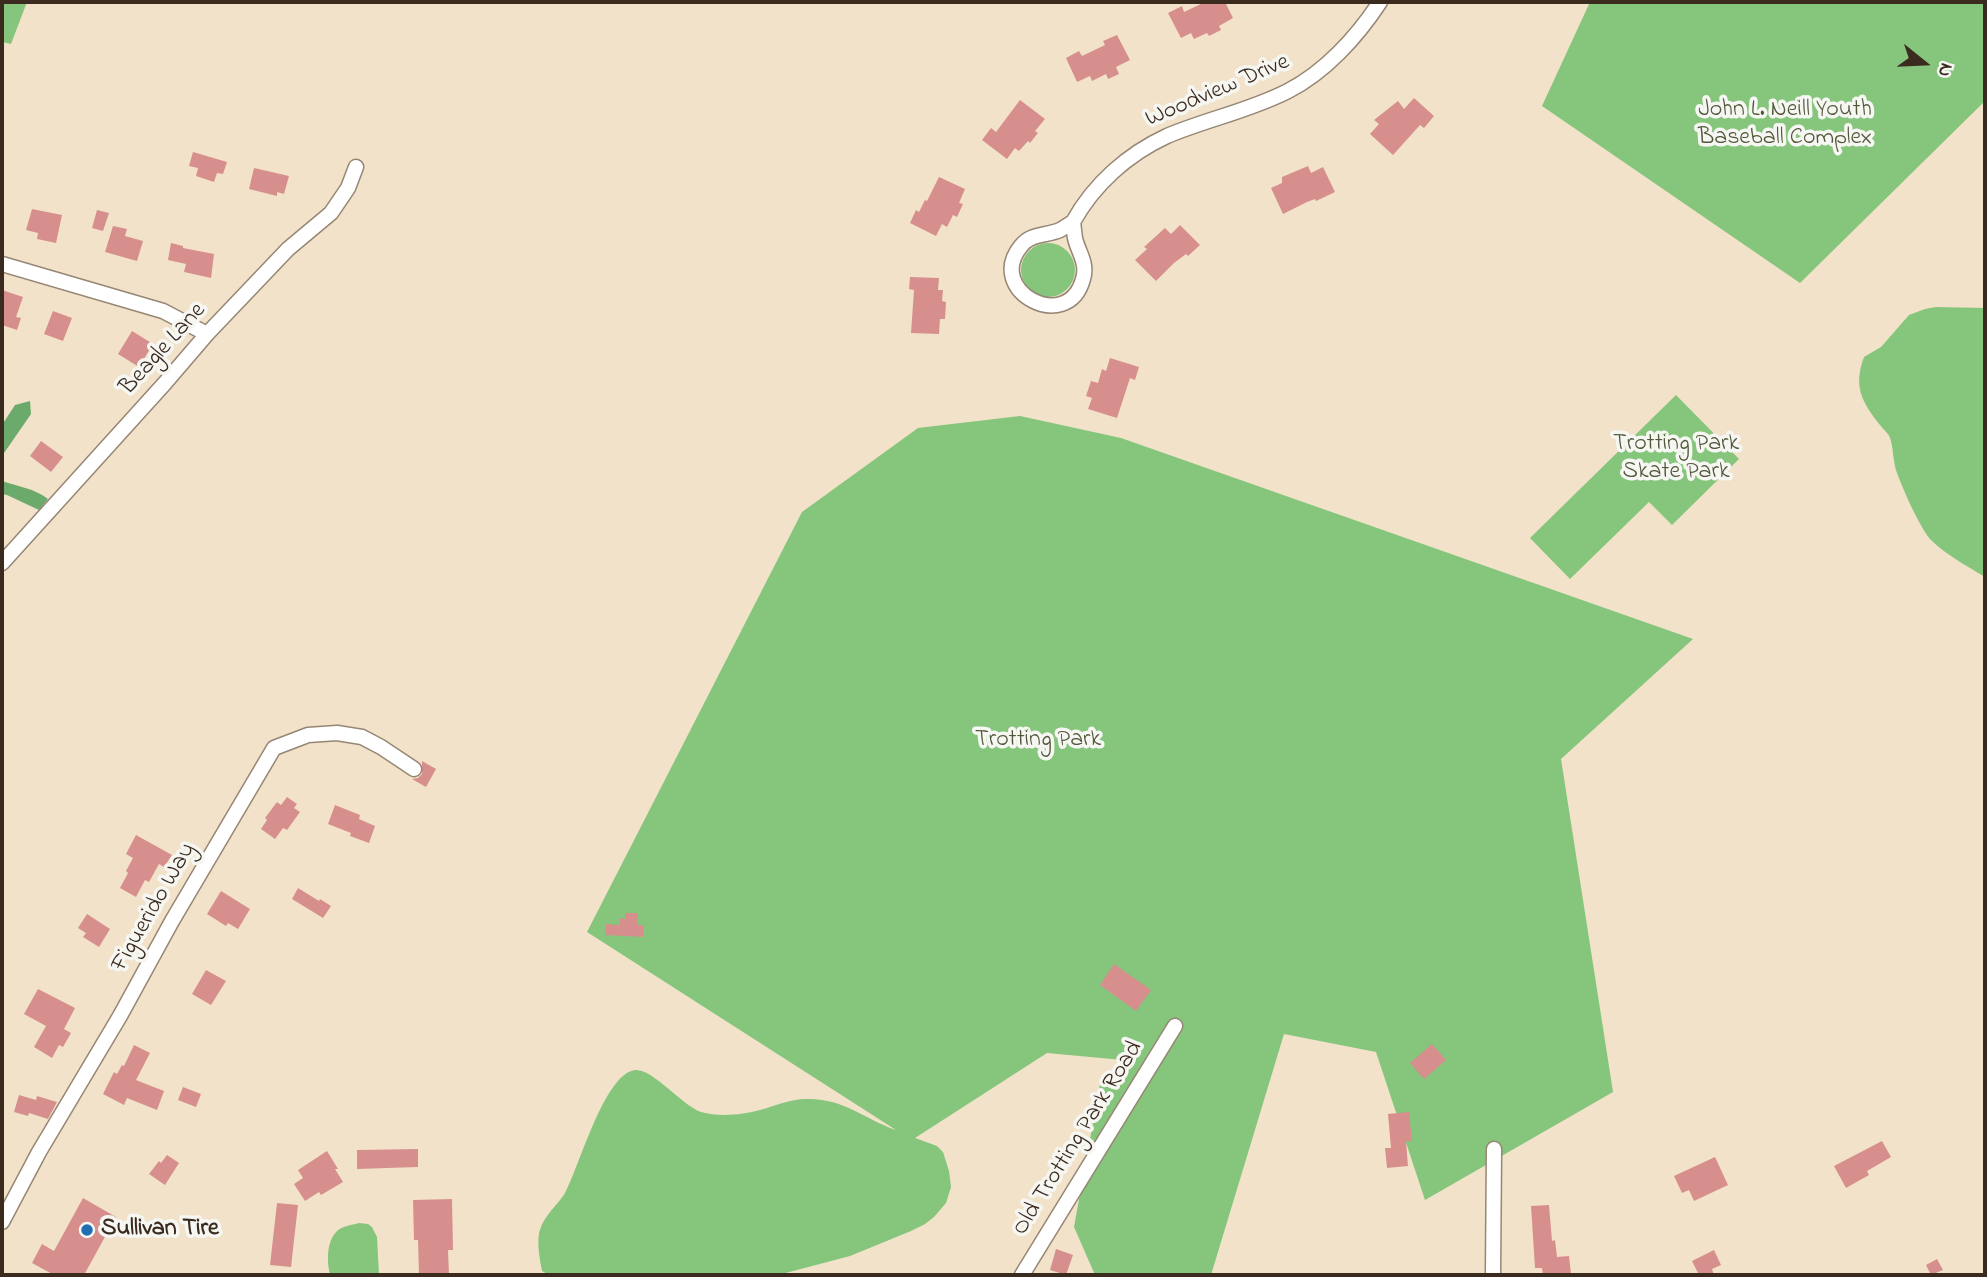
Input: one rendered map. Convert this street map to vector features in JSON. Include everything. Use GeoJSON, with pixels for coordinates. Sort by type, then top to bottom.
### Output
{"type":"FeatureCollection","features":[{"type":"Feature","properties":{"kind":"street","name":"Woodview Drive"},"geometry":{"type":"LineString","coordinates":[[1073,222],[1087,199],[1108,176],[1143,150],[1167,137],[1266,102],[1308,78],[1359,31],[1380,2]]}},
{"type":"Feature","properties":{"kind":"street","name":"Beagle Lane"},"geometry":{"type":"LineString","coordinates":[[2,563],[207,334],[288,249],[331,213],[348,188],[355,167]]}},
{"type":"Feature","properties":{"kind":"street"},"geometry":{"type":"LineString","coordinates":[[1073,222],[1075,238],[1083,260],[1083,280],[1073,296],[1064,302],[1045,306],[1036,303],[1020,292],[1015,284],[1013,264],[1020,246],[1036,235],[1059,230],[1073,222]]}},
{"type":"Feature","properties":{"kind":"street"},"geometry":{"type":"LineString","coordinates":[[2,264],[163,312],[207,334]]}},
{"type":"Feature","properties":{"kind":"street","name":"Figuerido Way"},"geometry":{"type":"LineString","coordinates":[[2,1222],[39,1152],[274,748],[308,734],[337,733],[362,737],[414,768]]}},
{"type":"Feature","properties":{"kind":"street","name":"Old Trotting Park Road"},"geometry":{"type":"LineString","coordinates":[[1022,1275],[1175,1026]]}},
{"type":"Feature","properties":{"kind":"street"},"geometry":{"type":"LineString","coordinates":[[1493,1275],[1494,1149]]}},
{"type":"Feature","properties":{"kind":"green space"},"geometry":{"type":"Polygon","coordinates":[[[2,2],[27,2],[11,44],[2,42],[2,2]]]}},
{"type":"Feature","properties":{"kind":"green space","name":"John L. Neill Youth Baseball Complex"},"geometry":{"type":"Polygon","coordinates":[[[1590,2],[1985,2],[1985,101],[1800,283],[1542,106],[1590,2]]]}},
{"type":"Feature","properties":{"kind":"green space"},"geometry":{"type":"Polygon","coordinates":[[[1048,243],[1067,251],[1075,270],[1067,289],[1048,297],[1029,289],[1021,270],[1029,251],[1048,243]]]}},
{"type":"Feature","properties":{"kind":"green space"},"geometry":{"type":"Polygon","coordinates":[[[1936,307],[1985,308],[1985,577],[1944,551],[1927,536],[1899,477],[1889,436],[1868,409],[1859,386],[1864,357],[1881,347],[1909,315],[1936,307]]]}},
{"type":"Feature","properties":{"kind":"green space","name":"Trotting Park Skate Park"},"geometry":{"type":"Polygon","coordinates":[[[1676,395],[1739,459],[1672,525],[1649,502],[1570,579],[1530,538],[1676,395]]]}},
{"type":"Feature","properties":{"kind":"green space"},"geometry":{"type":"Polygon","coordinates":[[[30,401],[31,414],[2,456],[2,425],[15,405],[30,401]]]}},
{"type":"Feature","properties":{"kind":"green space","name":"Trotting Park"},"geometry":{"type":"Polygon","coordinates":[[[1020,416],[1121,438],[1693,639],[1561,759],[1613,1092],[1425,1200],[1376,1052],[1284,1034],[1211,1275],[1095,1275],[1074,1227],[1100,1084],[1123,1060],[1047,1053],[915,1138],[937,1146],[943,1152],[951,1187],[946,1203],[934,1217],[911,1231],[850,1256],[778,1275],[549,1275],[542,1271],[541,1267],[538,1243],[541,1228],[565,1193],[613,1087],[624,1075],[635,1070],[650,1075],[693,1108],[708,1114],[738,1114],[794,1100],[819,1100],[843,1105],[896,1130],[587,932],[802,512],[918,428],[1020,416]]]}},
{"type":"Feature","properties":{"kind":"green space"},"geometry":{"type":"Polygon","coordinates":[[[2,481],[32,490],[48,499],[39,510],[2,494],[2,481]]]}},
{"type":"Feature","properties":{"kind":"green space"},"geometry":{"type":"Polygon","coordinates":[[[359,1223],[372,1227],[377,1237],[379,1275],[330,1275],[328,1252],[333,1236],[342,1228],[359,1223]]]}},
{"type":"Feature","properties":{"kind":"building"},"geometry":{"type":"Polygon","coordinates":[[[1205,2],[1225,2],[1233,18],[1219,26],[1221,30],[1209,36],[1207,33],[1194,39],[1191,33],[1181,38],[1168,13],[1182,6],[1184,12],[1205,2]]]}},
{"type":"Feature","properties":{"kind":"building"},"geometry":{"type":"Polygon","coordinates":[[[1117,35],[1130,60],[1116,67],[1119,74],[1108,79],[1106,74],[1092,81],[1090,76],[1077,82],[1066,58],[1079,51],[1082,56],[1105,45],[1103,41],[1117,35]]]}},
{"type":"Feature","properties":{"kind":"building"},"geometry":{"type":"Polygon","coordinates":[[[1414,98],[1434,116],[1424,128],[1420,125],[1393,155],[1370,134],[1379,124],[1374,120],[1398,101],[1404,109],[1414,98]]]}},
{"type":"Feature","properties":{"kind":"building"},"geometry":{"type":"Polygon","coordinates":[[[1020,100],[1045,119],[1035,131],[1038,133],[1030,143],[1028,141],[1019,151],[1015,148],[1007,159],[982,140],[991,128],[996,132],[1020,100]]]}},
{"type":"Feature","properties":{"kind":"building"},"geometry":{"type":"Polygon","coordinates":[[[193,152],[227,162],[223,174],[217,173],[214,182],[196,176],[198,168],[189,166],[193,152]]]}},
{"type":"Feature","properties":{"kind":"building"},"geometry":{"type":"Polygon","coordinates":[[[1308,166],[1311,173],[1323,167],[1335,192],[1283,214],[1271,188],[1282,183],[1282,177],[1308,166]]]}},
{"type":"Feature","properties":{"kind":"building"},"geometry":{"type":"Polygon","coordinates":[[[254,168],[289,176],[284,194],[277,192],[277,196],[249,189],[254,168]]]}},
{"type":"Feature","properties":{"kind":"building"},"geometry":{"type":"Polygon","coordinates":[[[939,177],[965,189],[959,203],[963,204],[957,217],[953,215],[947,227],[942,224],[936,236],[910,223],[916,210],[919,212],[925,200],[927,201],[939,177]]]}},
{"type":"Feature","properties":{"kind":"building"},"geometry":{"type":"Polygon","coordinates":[[[32,209],[62,215],[56,243],[37,239],[38,233],[26,230],[32,209]]]}},
{"type":"Feature","properties":{"kind":"building"},"geometry":{"type":"Polygon","coordinates":[[[97,210],[109,213],[103,231],[92,228],[97,210]]]}},
{"type":"Feature","properties":{"kind":"building"},"geometry":{"type":"Polygon","coordinates":[[[1180,225],[1200,245],[1188,256],[1186,254],[1174,263],[1156,281],[1135,260],[1147,249],[1144,247],[1165,228],[1171,234],[1180,225]]]}},
{"type":"Feature","properties":{"kind":"building"},"geometry":{"type":"Polygon","coordinates":[[[113,226],[127,229],[125,236],[143,241],[137,261],[105,252],[113,226]]]}},
{"type":"Feature","properties":{"kind":"building"},"geometry":{"type":"Polygon","coordinates":[[[171,243],[214,254],[211,278],[184,272],[186,264],[168,260],[171,243]]]}},
{"type":"Feature","properties":{"kind":"building"},"geometry":{"type":"Polygon","coordinates":[[[910,277],[939,278],[938,290],[943,290],[942,301],[946,302],[945,319],[940,319],[939,334],[911,333],[914,290],[909,289],[910,277]]]}},
{"type":"Feature","properties":{"kind":"building"},"geometry":{"type":"Polygon","coordinates":[[[2,290],[23,297],[16,317],[21,318],[17,330],[2,325],[2,290]]]}},
{"type":"Feature","properties":{"kind":"building"},"geometry":{"type":"Polygon","coordinates":[[[53,311],[72,318],[63,341],[44,334],[53,311]]]}},
{"type":"Feature","properties":{"kind":"building"},"geometry":{"type":"Polygon","coordinates":[[[132,331],[153,344],[139,367],[118,354],[132,331]]]}},
{"type":"Feature","properties":{"kind":"building"},"geometry":{"type":"Polygon","coordinates":[[[1110,358],[1139,367],[1135,380],[1130,378],[1117,418],[1088,409],[1092,398],[1086,396],[1091,381],[1098,383],[1102,369],[1106,371],[1110,358]]]}},
{"type":"Feature","properties":{"kind":"building"},"geometry":{"type":"Polygon","coordinates":[[[41,441],[63,457],[51,472],[30,456],[41,441]]]}},
{"type":"Feature","properties":{"kind":"building"},"geometry":{"type":"Polygon","coordinates":[[[422,761],[436,769],[426,787],[412,779],[422,774],[422,761]]]}},
{"type":"Feature","properties":{"kind":"building"},"geometry":{"type":"Polygon","coordinates":[[[287,797],[297,804],[294,808],[300,812],[287,830],[283,828],[275,839],[261,829],[267,820],[265,818],[277,802],[281,805],[287,797]]]}},
{"type":"Feature","properties":{"kind":"building"},"geometry":{"type":"Polygon","coordinates":[[[335,805],[360,815],[359,819],[375,826],[369,843],[328,824],[335,805]]]}},
{"type":"Feature","properties":{"kind":"building"},"geometry":{"type":"Polygon","coordinates":[[[136,835],[172,855],[164,867],[159,864],[149,882],[145,880],[136,897],[120,888],[133,858],[126,854],[136,835]]]}},
{"type":"Feature","properties":{"kind":"building"},"geometry":{"type":"Polygon","coordinates":[[[298,888],[331,906],[323,918],[292,899],[298,888]]]}},
{"type":"Feature","properties":{"kind":"building"},"geometry":{"type":"Polygon","coordinates":[[[221,891],[250,909],[238,929],[228,923],[226,926],[207,914],[221,891]]]}},
{"type":"Feature","properties":{"kind":"building"},"geometry":{"type":"Polygon","coordinates":[[[625,913],[638,913],[637,925],[644,925],[643,937],[605,935],[606,924],[620,925],[620,918],[625,919],[625,913]]]}},
{"type":"Feature","properties":{"kind":"building"},"geometry":{"type":"Polygon","coordinates":[[[87,914],[110,929],[99,947],[83,937],[86,933],[78,928],[87,914]]]}},
{"type":"Feature","properties":{"kind":"building"},"geometry":{"type":"Polygon","coordinates":[[[1114,964],[1151,990],[1136,1011],[1100,985],[1114,964]]]}},
{"type":"Feature","properties":{"kind":"building"},"geometry":{"type":"Polygon","coordinates":[[[206,970],[226,981],[211,1005],[192,994],[206,970]]]}},
{"type":"Feature","properties":{"kind":"building"},"geometry":{"type":"Polygon","coordinates":[[[38,989],[75,1008],[64,1029],[71,1033],[63,1047],[59,1045],[52,1058],[34,1047],[46,1026],[24,1014],[38,989]]]}},
{"type":"Feature","properties":{"kind":"building"},"geometry":{"type":"Polygon","coordinates":[[[1432,1044],[1446,1060],[1424,1079],[1410,1063],[1432,1044]]]}},
{"type":"Feature","properties":{"kind":"building"},"geometry":{"type":"Polygon","coordinates":[[[134,1045],[150,1053],[136,1080],[164,1091],[157,1110],[127,1098],[124,1105],[103,1094],[114,1072],[117,1074],[122,1065],[124,1066],[134,1045]]]}},
{"type":"Feature","properties":{"kind":"building"},"geometry":{"type":"Polygon","coordinates":[[[183,1087],[201,1094],[196,1107],[178,1100],[183,1087]]]}},
{"type":"Feature","properties":{"kind":"building"},"geometry":{"type":"Polygon","coordinates":[[[19,1095],[36,1100],[37,1096],[57,1102],[48,1119],[29,1113],[28,1116],[14,1112],[19,1095]]]}},
{"type":"Feature","properties":{"kind":"building"},"geometry":{"type":"Polygon","coordinates":[[[1409,1112],[1412,1141],[1406,1141],[1408,1166],[1387,1168],[1385,1148],[1391,1148],[1388,1114],[1409,1112]]]}},
{"type":"Feature","properties":{"kind":"building"},"geometry":{"type":"Polygon","coordinates":[[[1882,1141],[1891,1157],[1867,1171],[1869,1175],[1846,1188],[1834,1166],[1882,1141]]]}},
{"type":"Feature","properties":{"kind":"building"},"geometry":{"type":"Polygon","coordinates":[[[418,1149],[418,1167],[357,1169],[357,1150],[418,1149]]]}},
{"type":"Feature","properties":{"kind":"building"},"geometry":{"type":"Polygon","coordinates":[[[327,1151],[343,1182],[305,1201],[294,1184],[303,1178],[298,1170],[327,1151]]]}},
{"type":"Feature","properties":{"kind":"building"},"geometry":{"type":"Polygon","coordinates":[[[167,1155],[179,1163],[165,1185],[149,1174],[167,1155]]]}},
{"type":"Feature","properties":{"kind":"building"},"geometry":{"type":"Polygon","coordinates":[[[1715,1157],[1728,1185],[1694,1201],[1689,1190],[1682,1193],[1674,1176],[1715,1157]]]}},
{"type":"Feature","properties":{"kind":"building","name":"Sullivan Tire"},"geometry":{"type":"Polygon","coordinates":[[[83,1198],[116,1217],[84,1275],[54,1275],[32,1263],[42,1244],[54,1251],[83,1198]]]}},
{"type":"Feature","properties":{"kind":"building"},"geometry":{"type":"Polygon","coordinates":[[[452,1199],[453,1250],[448,1250],[449,1275],[419,1275],[418,1240],[414,1240],[413,1200],[452,1199]]]}},
{"type":"Feature","properties":{"kind":"building"},"geometry":{"type":"Polygon","coordinates":[[[277,1203],[298,1205],[291,1267],[270,1265],[277,1203]]]}},
{"type":"Feature","properties":{"kind":"building"},"geometry":{"type":"Polygon","coordinates":[[[1549,1205],[1552,1241],[1555,1240],[1557,1257],[1569,1256],[1571,1274],[1543,1275],[1542,1268],[1535,1268],[1531,1206],[1549,1205]]]}},
{"type":"Feature","properties":{"kind":"building"},"geometry":{"type":"Polygon","coordinates":[[[1056,1249],[1073,1255],[1066,1275],[1050,1270],[1056,1249]]]}},
{"type":"Feature","properties":{"kind":"building"},"geometry":{"type":"Polygon","coordinates":[[[1714,1250],[1721,1265],[1712,1269],[1714,1275],[1699,1275],[1692,1261],[1714,1250]]]}},
{"type":"Feature","properties":{"kind":"building"},"geometry":{"type":"Polygon","coordinates":[[[1937,1259],[1943,1270],[1931,1275],[1926,1265],[1937,1259]]]}},
{"type":"Feature","properties":{"kind":"place","name":"Sullivan Tire"},"geometry":{"type":"Point","coordinates":[87,1230]}}]}
